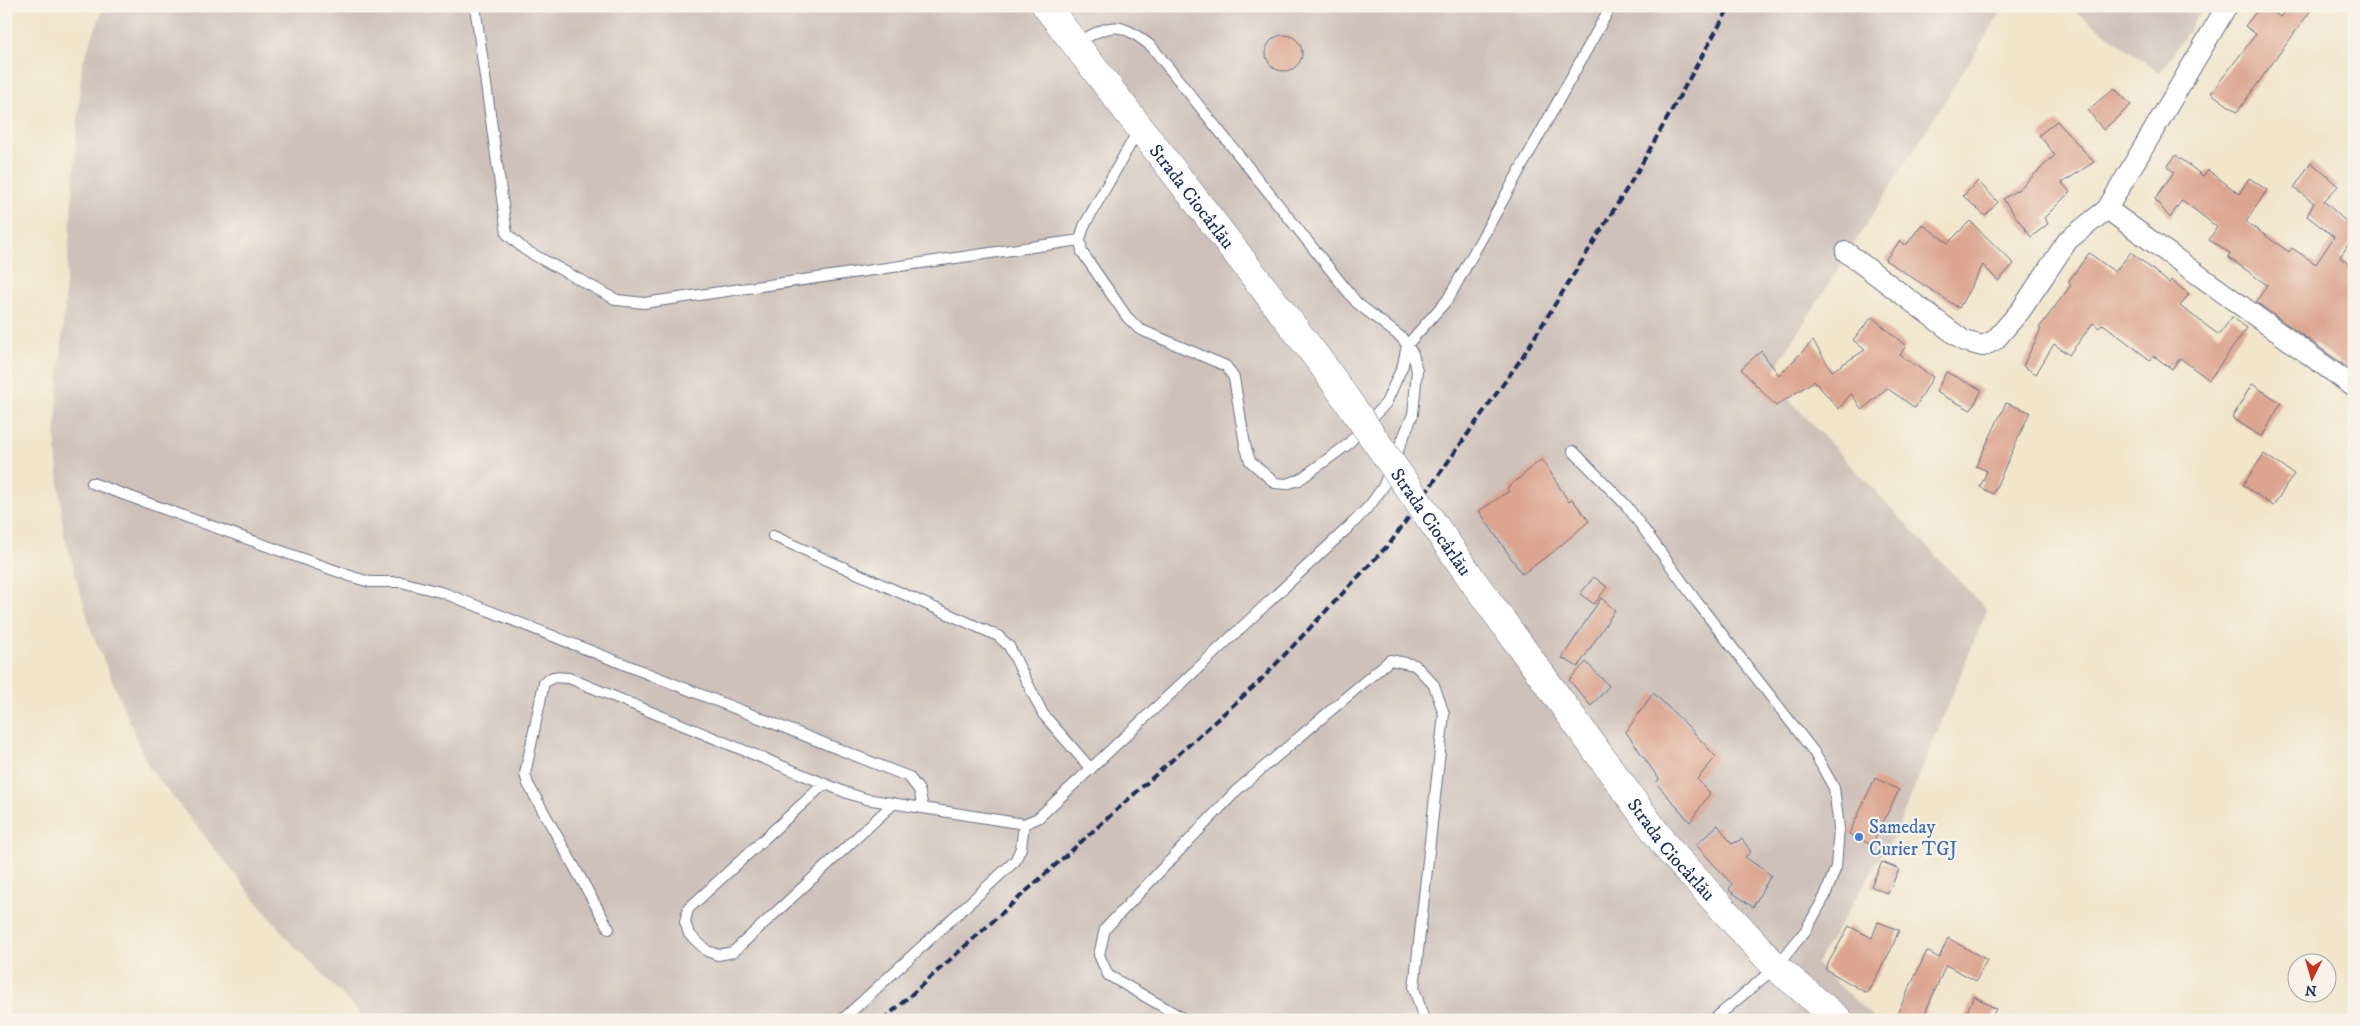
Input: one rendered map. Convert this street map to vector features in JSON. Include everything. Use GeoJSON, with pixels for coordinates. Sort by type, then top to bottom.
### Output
{"type":"FeatureCollection","features":[{"type":"Feature","properties":{"kind":"main road","name":"Strada Ciocârlău"},"geometry":{"type":"LineString","coordinates":[[1046,6],[1322,364],[1476,586],[1668,849],[1776,967],[1839,1020]]}},
{"type":"Feature","properties":{"kind":"street"},"geometry":{"type":"LineString","coordinates":[[1846,252],[1964,341],[1983,346],[1995,340],[2020,310],[2068,240],[2107,209],[2227,6]]}},
{"type":"Feature","properties":{"kind":"street"},"geometry":{"type":"LineString","coordinates":[[2107,209],[2354,387]]}},
{"type":"Feature","properties":{"kind":"lane"},"geometry":{"type":"LineString","coordinates":[[475,6],[507,234],[524,250],[617,300],[644,303],[1080,240]]}},
{"type":"Feature","properties":{"kind":"lane"},"geometry":{"type":"LineString","coordinates":[[1140,128],[1084,226],[1080,240],[1082,252],[1128,317],[1139,329],[1226,366],[1234,378],[1244,445],[1250,461],[1274,483],[1286,484],[1299,480],[1347,445],[1386,403],[1403,365],[1407,345],[1448,299],[1611,6]]}},
{"type":"Feature","properties":{"kind":"lane"},"geometry":{"type":"LineString","coordinates":[[609,930],[528,784],[525,774],[544,683],[552,677],[568,678],[824,784],[866,799],[1024,824],[1038,818],[1371,504],[1383,487],[1413,414],[1417,371],[1413,354],[1407,345],[1402,338],[1357,303],[1152,47],[1135,34],[1118,26],[1108,26],[1075,44]]}},
{"type":"Feature","properties":{"kind":"lane"},"geometry":{"type":"LineString","coordinates":[[1573,451],[1626,505],[1814,752],[1834,788],[1839,828],[1836,867],[1825,896],[1806,930],[1776,967],[1713,1020]]}},
{"type":"Feature","properties":{"kind":"lane"},"geometry":{"type":"LineString","coordinates":[[92,483],[353,577],[370,582],[401,582],[444,593],[909,777],[919,790],[923,807]]}},
{"type":"Feature","properties":{"kind":"lane"},"geometry":{"type":"LineString","coordinates":[[773,536],[998,636],[1009,646],[1043,714],[1091,768]]}},
{"type":"Feature","properties":{"kind":"lane"},"geometry":{"type":"LineString","coordinates":[[1186,1020],[1108,975],[1099,955],[1105,929],[1237,790],[1390,660],[1415,666],[1434,686],[1444,714],[1414,988],[1424,1020]]}},
{"type":"Feature","properties":{"kind":"lane"},"geometry":{"type":"LineString","coordinates":[[824,784],[688,909],[685,922],[689,934],[707,951],[718,955],[733,952],[894,803]]}},
{"type":"Feature","properties":{"kind":"lane"},"geometry":{"type":"LineString","coordinates":[[842,1020],[1015,861],[1021,848],[1024,824]]}},
{"type":"Feature","properties":{"kind":"shaded area"},"geometry":{"type":"Polygon","coordinates":[[[104,6],[2005,6],[1769,378],[1987,610],[1897,830],[1816,964],[1876,1020],[367,1020],[288,940],[148,766],[91,630],[63,531],[55,437],[82,64],[104,6]]]}},
{"type":"Feature","properties":{"kind":"shaded area"},"geometry":{"type":"Polygon","coordinates":[[[2068,6],[2205,6],[2160,73],[2068,6]]]}},
{"type":"Feature","properties":{"kind":"building"},"geometry":{"type":"Polygon","coordinates":[[[2261,6],[2267,6],[2280,17],[2288,6],[2314,6],[2237,112],[2211,93],[2256,34],[2245,26],[2261,6]]]}},
{"type":"Feature","properties":{"kind":"building"},"geometry":{"type":"Polygon","coordinates":[[[1284,35],[1291,36],[1297,40],[1301,46],[1301,60],[1297,66],[1291,70],[1284,71],[1277,70],[1271,66],[1267,60],[1266,53],[1267,46],[1271,40],[1277,36],[1284,35]]]}},
{"type":"Feature","properties":{"kind":"building"},"geometry":{"type":"Polygon","coordinates":[[[2114,88],[2131,105],[2103,130],[2088,110],[2114,88]]]}},
{"type":"Feature","properties":{"kind":"building"},"geometry":{"type":"Polygon","coordinates":[[[2057,121],[2094,162],[2062,183],[2070,192],[2044,218],[2048,224],[2031,237],[2003,199],[2019,189],[2055,155],[2039,135],[2057,121]]]}},
{"type":"Feature","properties":{"kind":"building"},"geometry":{"type":"Polygon","coordinates":[[[2176,155],[2203,176],[2208,170],[2239,194],[2249,178],[2267,190],[2246,222],[2289,252],[2292,248],[2316,264],[2334,237],[2307,216],[2314,203],[2294,188],[2311,162],[2338,186],[2324,201],[2354,229],[2354,236],[2340,257],[2354,269],[2354,372],[2256,302],[2267,285],[2228,257],[2230,253],[2209,240],[2217,227],[2182,200],[2170,218],[2155,199],[2174,172],[2167,167],[2176,155]]]}},
{"type":"Feature","properties":{"kind":"building"},"geometry":{"type":"Polygon","coordinates":[[[1978,181],[1998,202],[1985,216],[1963,196],[1978,181]]]}},
{"type":"Feature","properties":{"kind":"building"},"geometry":{"type":"Polygon","coordinates":[[[1970,221],[2014,264],[1998,281],[1983,265],[1959,308],[1885,260],[1900,241],[1906,245],[1922,224],[1948,243],[1970,221]]]}},
{"type":"Feature","properties":{"kind":"building"},"geometry":{"type":"Polygon","coordinates":[[[2131,252],[2169,283],[2171,280],[2189,294],[2180,306],[2219,335],[2232,317],[2247,328],[2209,380],[2180,358],[2172,369],[2154,356],[2150,360],[2103,324],[2099,328],[2093,323],[2069,355],[2054,344],[2036,374],[2023,366],[2041,329],[2039,328],[2071,285],[2068,282],[2089,253],[2115,272],[2131,252]]]}},
{"type":"Feature","properties":{"kind":"building"},"geometry":{"type":"Polygon","coordinates":[[[1872,317],[1906,346],[1900,355],[1933,377],[1915,408],[1887,388],[1862,410],[1851,393],[1839,409],[1814,381],[1776,406],[1741,369],[1761,351],[1779,375],[1813,341],[1832,371],[1865,350],[1853,340],[1872,317]]]}},
{"type":"Feature","properties":{"kind":"building"},"geometry":{"type":"Polygon","coordinates":[[[1946,372],[1982,390],[1971,410],[1936,392],[1946,372]]]}},
{"type":"Feature","properties":{"kind":"building"},"geometry":{"type":"Polygon","coordinates":[[[2252,384],[2281,403],[2262,437],[2232,418],[2252,384]]]}},
{"type":"Feature","properties":{"kind":"building"},"geometry":{"type":"Polygon","coordinates":[[[2006,403],[2030,412],[1993,494],[1980,487],[1987,471],[1976,466],[2006,403]]]}},
{"type":"Feature","properties":{"kind":"building"},"geometry":{"type":"Polygon","coordinates":[[[2264,454],[2294,474],[2273,506],[2243,485],[2264,454]]]}},
{"type":"Feature","properties":{"kind":"building"},"geometry":{"type":"Polygon","coordinates":[[[1542,459],[1569,502],[1572,499],[1589,521],[1552,553],[1522,574],[1479,511],[1509,491],[1507,488],[1542,459]]]}},
{"type":"Feature","properties":{"kind":"building"},"geometry":{"type":"Polygon","coordinates":[[[1594,577],[1607,587],[1594,604],[1580,594],[1594,577]]]}},
{"type":"Feature","properties":{"kind":"building"},"geometry":{"type":"Polygon","coordinates":[[[1601,598],[1615,610],[1578,667],[1562,658],[1601,598]]]}},
{"type":"Feature","properties":{"kind":"building"},"geometry":{"type":"Polygon","coordinates":[[[1586,662],[1609,686],[1591,706],[1569,680],[1586,662]]]}},
{"type":"Feature","properties":{"kind":"building"},"geometry":{"type":"Polygon","coordinates":[[[1653,693],[1688,726],[1716,757],[1697,779],[1710,793],[1690,822],[1656,783],[1659,779],[1626,732],[1653,693]]]}},
{"type":"Feature","properties":{"kind":"building"},"geometry":{"type":"Polygon","coordinates":[[[1875,778],[1899,790],[1872,845],[1849,834],[1875,778]]]}},
{"type":"Feature","properties":{"kind":"building"},"geometry":{"type":"Polygon","coordinates":[[[1718,825],[1732,844],[1742,839],[1751,852],[1745,857],[1771,875],[1753,907],[1729,890],[1732,884],[1696,845],[1718,825]]]}},
{"type":"Feature","properties":{"kind":"building"},"geometry":{"type":"Polygon","coordinates":[[[1882,862],[1899,869],[1888,894],[1871,886],[1882,862]]]}},
{"type":"Feature","properties":{"kind":"building"},"geometry":{"type":"Polygon","coordinates":[[[1878,922],[1899,930],[1891,950],[1867,993],[1825,969],[1849,926],[1872,938],[1878,922]]]}},
{"type":"Feature","properties":{"kind":"building"},"geometry":{"type":"Polygon","coordinates":[[[1948,938],[1987,960],[1976,981],[1946,965],[1922,1020],[1894,1020],[1927,951],[1939,958],[1948,938]]]}},
{"type":"Feature","properties":{"kind":"building"},"geometry":{"type":"Polygon","coordinates":[[[1974,996],[1996,1009],[1990,1020],[1963,1020],[1974,996]]]}},
{"type":"Feature","properties":{"kind":"railway"},"geometry":{"type":"LineString","coordinates":[[883,1020],[1260,681],[1391,542],[1521,359],[1636,174],[1730,6]]}},
{"type":"Feature","properties":{"kind":"place","name":"Sameday Curier TGJ"},"geometry":{"type":"Point","coordinates":[1859,837]}}]}
